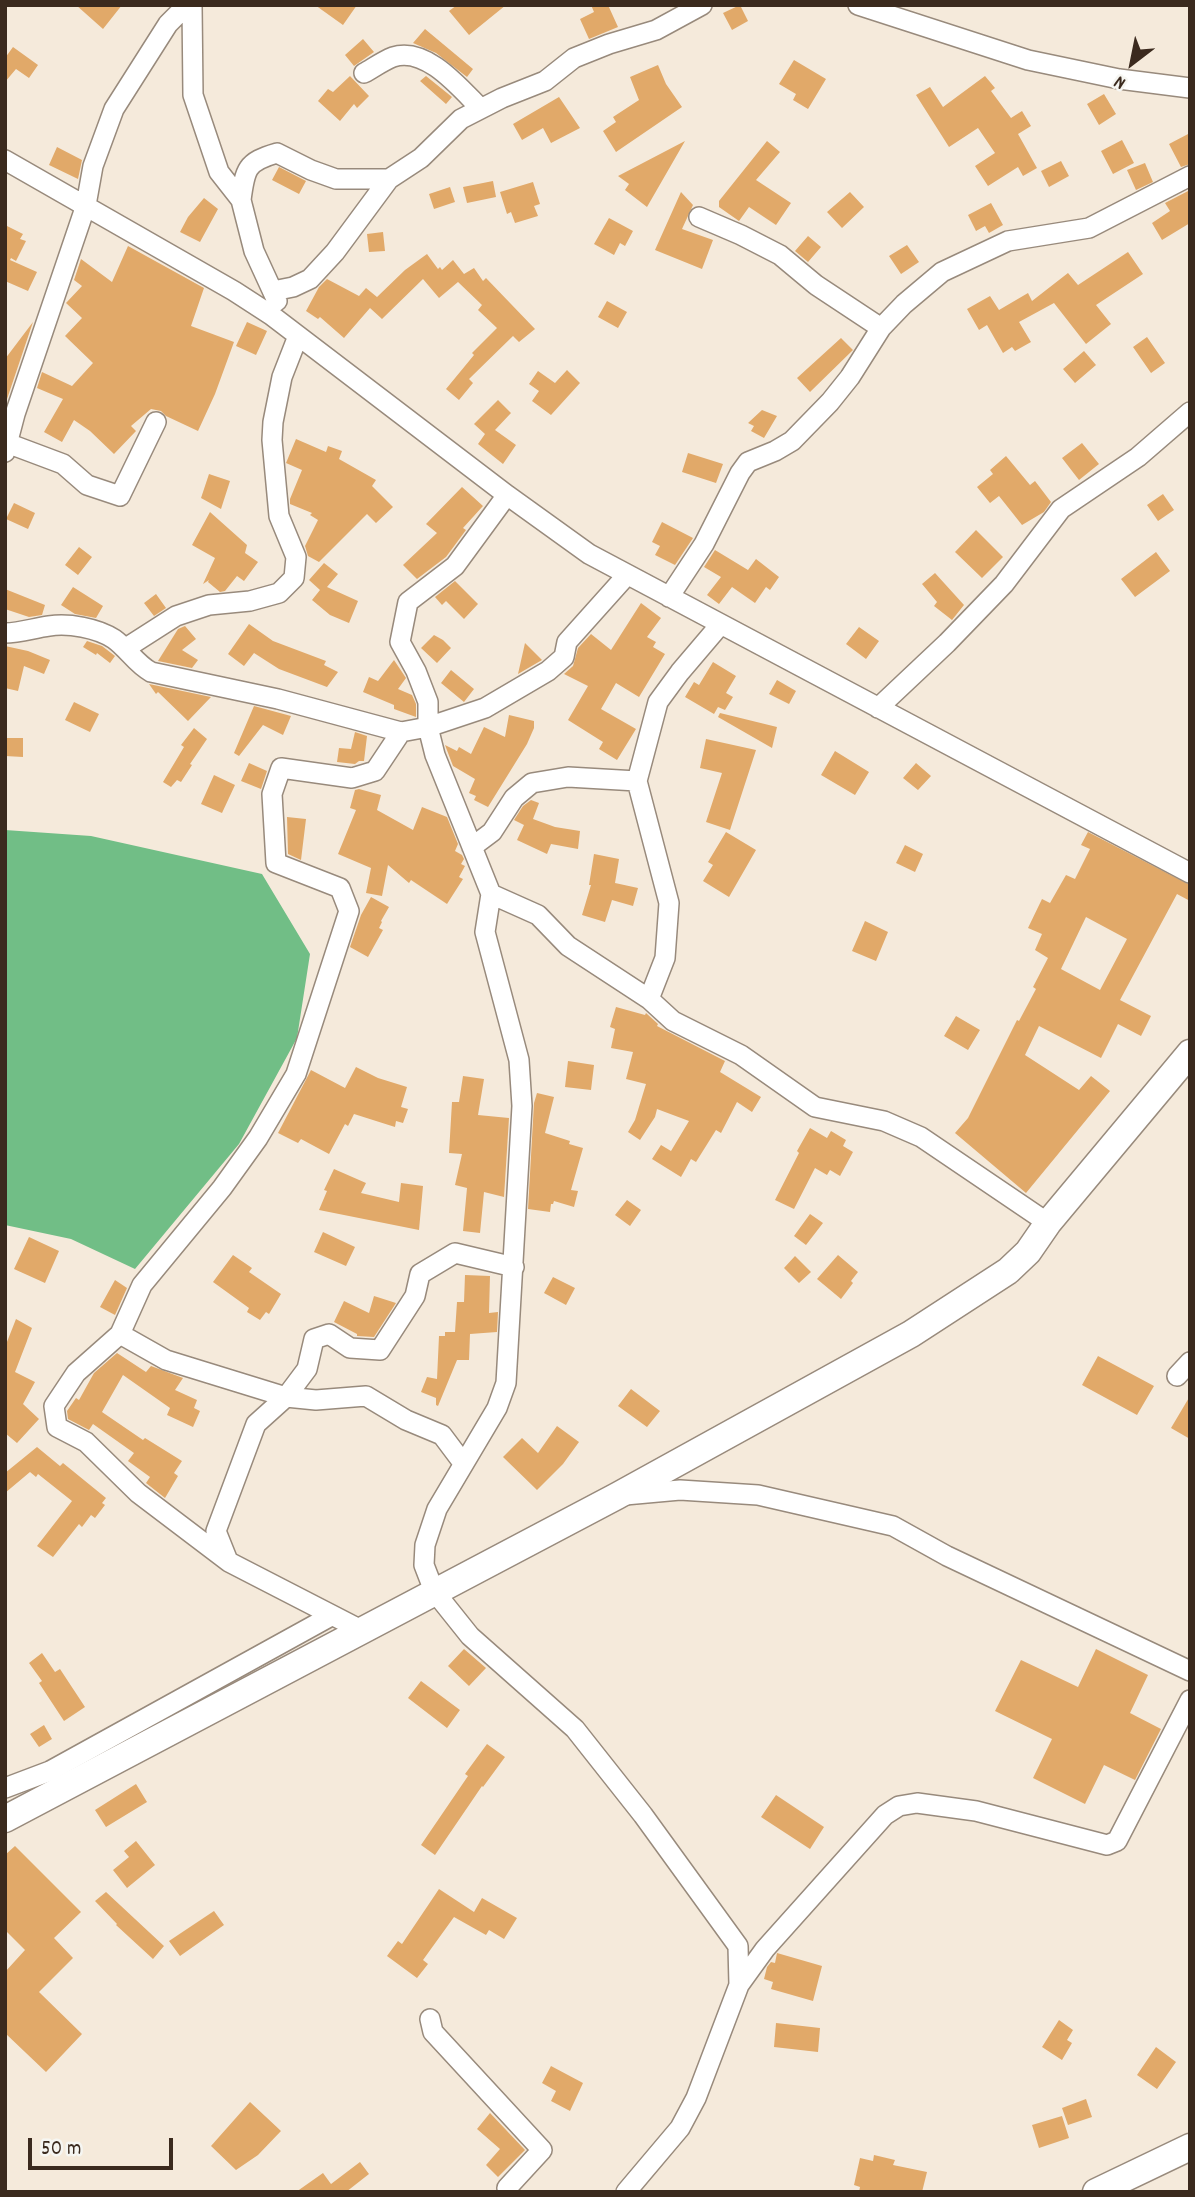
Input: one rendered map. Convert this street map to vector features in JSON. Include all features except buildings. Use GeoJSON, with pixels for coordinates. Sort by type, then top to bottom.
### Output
{"type":"FeatureCollection","features":[{"type":"Feature","properties":{"kind":"main road"},"geometry":{"type":"LineString","coordinates":[[5,1819],[617,1496],[911,1334],[1008,1271],[1028,1252],[1048,1223],[1190,1053]]}},
{"type":"Feature","properties":{"kind":"main road"},"geometry":{"type":"LineString","coordinates":[[1096,2192],[1190,2147]]}},
{"type":"Feature","properties":{"kind":"street"},"geometry":{"type":"LineString","coordinates":[[190,5],[194,95],[219,173],[241,200]]}},
{"type":"Feature","properties":{"kind":"street"},"geometry":{"type":"LineString","coordinates":[[156,422],[120,496],[87,485],[63,464],[6,448],[86,205],[93,166],[114,109],[168,24],[190,5]]}},
{"type":"Feature","properties":{"kind":"street"},"geometry":{"type":"LineString","coordinates":[[273,291],[293,287],[310,279],[335,252],[389,179],[421,158],[461,120],[480,108],[545,82],[574,58],[656,30],[702,5]]}},
{"type":"Feature","properties":{"kind":"street"},"geometry":{"type":"LineString","coordinates":[[858,5],[1028,60],[1119,79],[1190,88]]}},
{"type":"Feature","properties":{"kind":"street"},"geometry":{"type":"LineString","coordinates":[[364,73],[396,56],[423,58],[450,78],[480,108]]}},
{"type":"Feature","properties":{"kind":"street"},"geometry":{"type":"LineString","coordinates":[[126,648],[176,616],[209,605],[250,601],[279,593],[294,578],[296,557],[279,516],[272,440],[272,422],[293,332],[254,251],[241,200],[244,177],[255,159],[277,153],[336,179],[389,179]]}},
{"type":"Feature","properties":{"kind":"street"},"geometry":{"type":"LineString","coordinates":[[5,160],[234,291],[293,332],[589,554],[1190,873]]}},
{"type":"Feature","properties":{"kind":"street"},"geometry":{"type":"LineString","coordinates":[[669,597],[704,544],[748,462],[792,441],[813,421],[850,377],[881,328],[904,304],[942,272],[1009,241],[1088,228],[1190,176]]}},
{"type":"Feature","properties":{"kind":"street"},"geometry":{"type":"LineString","coordinates":[[699,217],[780,255],[816,285],[881,328]]}},
{"type":"Feature","properties":{"kind":"street"},"geometry":{"type":"LineString","coordinates":[[878,708],[1004,584],[1061,509],[1138,457],[1190,412]]}},
{"type":"Feature","properties":{"kind":"street"},"geometry":{"type":"LineString","coordinates":[[507,495],[455,566],[408,603],[400,642],[416,671],[428,702],[428,727],[435,755],[491,894],[485,932],[519,1060],[522,1107],[506,1383],[497,1408],[437,1509],[425,1545],[424,1565],[435,1591],[470,1636],[575,1729],[643,1815],[738,1946],[739,1985]]}},
{"type":"Feature","properties":{"kind":"street"},"geometry":{"type":"LineString","coordinates":[[5,633],[52,626],[76,626],[111,637],[126,648],[136,661],[152,671],[278,699],[401,732],[428,727],[485,708],[548,671],[564,657],[567,642],[627,575]]}},
{"type":"Feature","properties":{"kind":"street"},"geometry":{"type":"LineString","coordinates":[[649,999],[665,958],[669,903],[637,781],[658,702],[720,625]]}},
{"type":"Feature","properties":{"kind":"street"},"geometry":{"type":"LineString","coordinates":[[363,1631],[229,1562],[138,1493],[86,1442],[57,1427],[54,1406],[76,1373],[120,1334],[142,1285],[222,1188],[258,1138],[296,1074],[349,911],[340,888],[276,863],[272,794],[281,768],[352,778],[376,771],[401,732]]}},
{"type":"Feature","properties":{"kind":"street"},"geometry":{"type":"LineString","coordinates":[[472,847],[492,832],[514,798],[532,783],[568,777],[637,781]]}},
{"type":"Feature","properties":{"kind":"street"},"geometry":{"type":"LineString","coordinates":[[491,894],[538,915],[568,946],[649,999],[673,1021],[741,1055],[815,1107],[884,1121],[922,1137],[1048,1223]]}},
{"type":"Feature","properties":{"kind":"street"},"geometry":{"type":"LineString","coordinates":[[229,1562],[216,1531],[256,1424],[286,1397],[307,1369],[314,1339],[329,1334],[350,1348],[380,1350],[415,1296],[420,1274],[455,1253],[514,1267]]}},
{"type":"Feature","properties":{"kind":"street"},"geometry":{"type":"LineString","coordinates":[[120,1334],[166,1360],[286,1397],[316,1400],[366,1396],[406,1420],[442,1435],[463,1462]]}},
{"type":"Feature","properties":{"kind":"street"},"geometry":{"type":"LineString","coordinates":[[617,1496],[680,1490],[758,1495],[893,1527],[947,1556],[1190,1671]]}},
{"type":"Feature","properties":{"kind":"street"},"geometry":{"type":"LineString","coordinates":[[5,1788],[50,1771],[331,1616]]}},
{"type":"Feature","properties":{"kind":"street"},"geometry":{"type":"LineString","coordinates":[[626,2192],[680,2128],[696,2098],[739,1985],[765,1949],[885,1815],[899,1806],[917,1803],[976,1811],[1107,1845],[1116,1841],[1190,1700]]}},
{"type":"Feature","properties":{"kind":"street"},"geometry":{"type":"LineString","coordinates":[[430,2019],[433,2032],[542,2150],[508,2188],[508,2192]]}},
{"type":"Feature","properties":{"kind":"green space"},"geometry":{"type":"Polygon","coordinates":[[[5,830],[91,836],[262,874],[310,954],[297,1038],[239,1144],[135,1269],[71,1239],[5,1225],[5,830]]]}}]}
